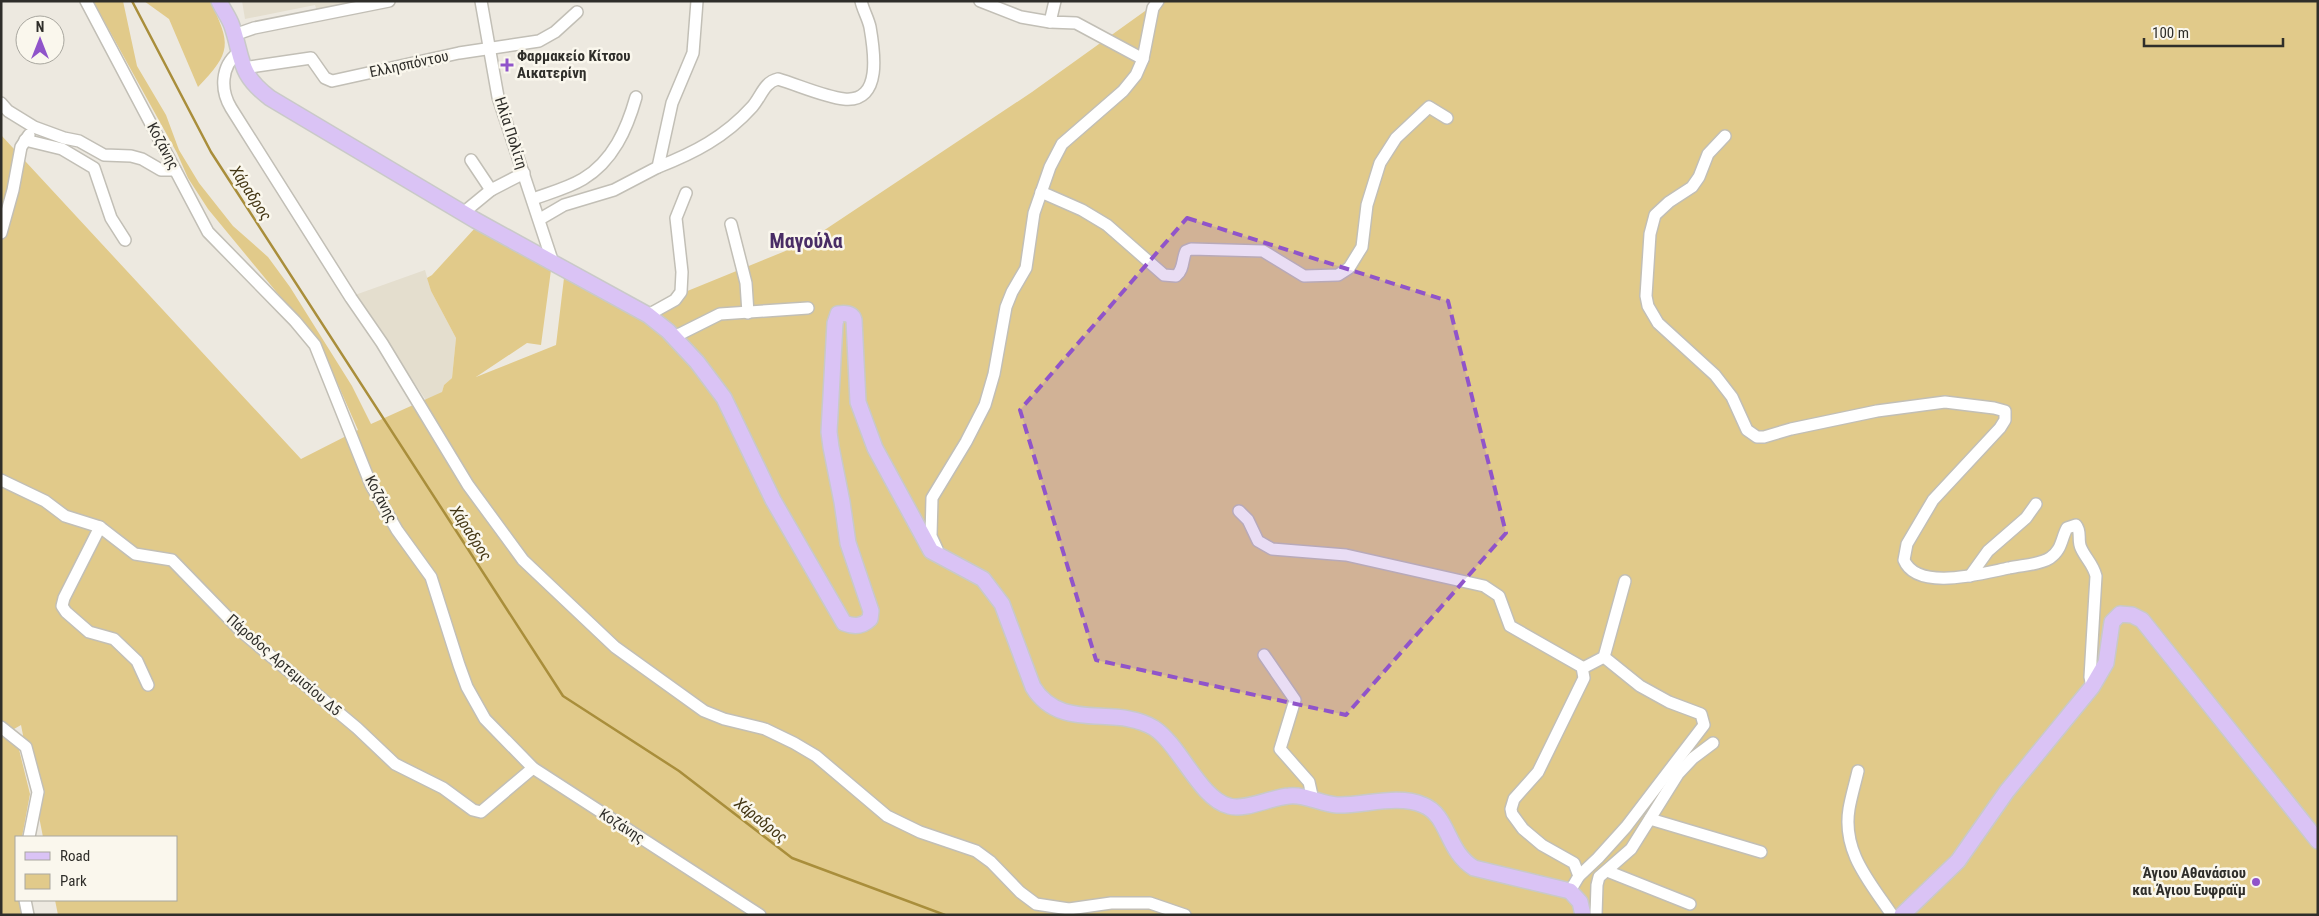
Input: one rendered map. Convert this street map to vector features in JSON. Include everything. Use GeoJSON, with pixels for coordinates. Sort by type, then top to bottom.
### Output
{"type":"FeatureCollection","features":[{"type":"Feature","properties":{"kind":"main road"},"geometry":{"type":"LineString","coordinates":[[219,1],[229,19]]}},
{"type":"Feature","properties":{"kind":"main road"},"geometry":{"type":"LineString","coordinates":[[226,1],[229,19],[243,68],[258,89],[276,102],[463,213],[648,315],[674,337],[697,362],[724,398],[773,500],[844,623],[859,626],[870,619],[870,604],[848,543],[829,432],[836,318],[838,314],[844,313],[853,317],[858,402],[875,448],[931,551],[983,579],[994,592],[1002,604],[1033,687],[1039,697],[1047,704],[1072,714],[1128,720],[1154,728],[1171,745],[1208,792],[1220,802],[1230,807],[1292,795],[1336,805],[1378,801],[1415,802],[1424,805],[1438,816],[1457,855],[1474,868],[1570,891],[1577,897],[1582,915]]}},
{"type":"Feature","properties":{"kind":"main road"},"geometry":{"type":"LineString","coordinates":[[1902,915],[1958,861],[2007,791],[2092,687],[2106,663],[2114,617],[2126,614],[2142,620],[2318,841]]}},
{"type":"Feature","properties":{"kind":"street","name":"Κοζάνης"},"geometry":{"type":"LineString","coordinates":[[86,1],[208,232],[295,321],[314,345],[371,484],[396,530],[431,577],[459,665],[485,719],[534,768],[760,915]]}},
{"type":"Feature","properties":{"kind":"street"},"geometry":{"type":"LineString","coordinates":[[234,35],[254,28],[389,1]]}},
{"type":"Feature","properties":{"kind":"street","name":"Ηλία Πολίτη"},"geometry":{"type":"LineString","coordinates":[[481,1],[498,97],[553,263]]}},
{"type":"Feature","properties":{"kind":"street"},"geometry":{"type":"LineString","coordinates":[[658,167],[672,103],[693,53],[697,1]]}},
{"type":"Feature","properties":{"kind":"street"},"geometry":{"type":"LineString","coordinates":[[540,219],[564,205],[614,190],[658,167],[695,152],[720,135],[753,107],[766,86],[772,81],[778,80],[844,99],[856,98],[866,94],[871,87],[873,79],[873,63],[870,25],[861,1]]}},
{"type":"Feature","properties":{"kind":"street"},"geometry":{"type":"LineString","coordinates":[[980,1],[1021,18],[1076,23],[1143,59]]}},
{"type":"Feature","properties":{"kind":"street"},"geometry":{"type":"LineString","coordinates":[[1050,22],[1055,1]]}},
{"type":"Feature","properties":{"kind":"street"},"geometry":{"type":"LineString","coordinates":[[940,557],[931,536],[932,498],[966,442],[984,405],[995,369],[1006,307],[1012,292],[1026,268],[1032,220],[1050,167],[1062,144],[1123,91],[1136,75],[1143,59],[1153,8],[1158,1]]}},
{"type":"Feature","properties":{"kind":"street","name":"Ελλησπόντου"},"geometry":{"type":"LineString","coordinates":[[243,68],[311,58],[325,78],[332,81],[489,48],[542,39],[569,21],[577,12]]}},
{"type":"Feature","properties":{"kind":"street"},"geometry":{"type":"LineString","coordinates":[[238,53],[227,64],[224,73],[226,97],[231,108],[346,290],[382,343],[468,485],[523,560],[564,600],[615,646],[704,711],[724,719],[765,729],[794,742],[816,756],[887,816],[920,832],[976,851],[991,862],[1020,892],[1036,904],[1069,909],[1111,902],[1150,903],[1185,915]]}},
{"type":"Feature","properties":{"kind":"street"},"geometry":{"type":"LineString","coordinates":[[533,199],[582,180],[602,166],[629,121],[636,97]]}},
{"type":"Feature","properties":{"kind":"street"},"geometry":{"type":"LineString","coordinates":[[1,103],[8,111],[34,127],[64,138],[79,141],[104,154],[131,156],[142,159],[161,170],[175,170]]}},
{"type":"Feature","properties":{"kind":"street"},"geometry":{"type":"LineString","coordinates":[[1041,192],[1082,210],[1107,225],[1164,275],[1176,276],[1179,273],[1186,251],[1191,250],[1263,251],[1304,276],[1338,275],[1349,268],[1362,247],[1367,205],[1380,163],[1396,138],[1429,107],[1447,118]]}},
{"type":"Feature","properties":{"kind":"street"},"geometry":{"type":"LineString","coordinates":[[1,233],[13,190],[21,147],[34,127]]}},
{"type":"Feature","properties":{"kind":"street"},"geometry":{"type":"LineString","coordinates":[[1725,136],[1708,154],[1699,177],[1692,187],[1669,202],[1655,215],[1650,234],[1646,296],[1652,314],[1658,323],[1716,375],[1732,397],[1747,430],[1756,437],[1764,437],[1791,428],[1877,410],[1946,402],[2005,411],[2006,417],[2000,428],[1933,500],[1907,544],[1903,554],[1904,560],[1909,569],[1919,574],[1954,578],[1970,576],[2046,560],[2058,550],[2067,528],[2071,525],[2076,525],[2079,529],[2081,547],[2092,564],[2096,576],[2090,677],[2092,687]]}},
{"type":"Feature","properties":{"kind":"street"},"geometry":{"type":"LineString","coordinates":[[25,140],[62,149],[94,168],[111,218],[125,240]]}},
{"type":"Feature","properties":{"kind":"street"},"geometry":{"type":"LineString","coordinates":[[471,160],[491,190]]}},
{"type":"Feature","properties":{"kind":"street"},"geometry":{"type":"LineString","coordinates":[[463,213],[491,190],[524,174]]}},
{"type":"Feature","properties":{"kind":"street"},"geometry":{"type":"LineString","coordinates":[[648,315],[675,300],[681,292],[683,280],[676,218],[686,193]]}},
{"type":"Feature","properties":{"kind":"street"},"geometry":{"type":"LineString","coordinates":[[731,224],[747,292],[748,313]]}},
{"type":"Feature","properties":{"kind":"street"},"geometry":{"type":"LineString","coordinates":[[674,337],[720,314],[808,308]]}},
{"type":"Feature","properties":{"kind":"street","name":"Πάροδος Αρτεμισίου Δ5"},"geometry":{"type":"LineString","coordinates":[[1,480],[45,500],[65,516],[100,527],[135,554],[172,560],[242,632],[357,728],[396,764],[443,788],[473,810],[481,812],[534,768]]}},
{"type":"Feature","properties":{"kind":"street"},"geometry":{"type":"LineString","coordinates":[[1970,576],[1988,551],[2026,518],[2036,504]]}},
{"type":"Feature","properties":{"kind":"street"},"geometry":{"type":"LineString","coordinates":[[1239,511],[1248,520],[1258,541],[1272,549],[1346,555],[1484,586],[1499,596],[1510,626],[1583,668]]}},
{"type":"Feature","properties":{"kind":"street"},"geometry":{"type":"LineString","coordinates":[[100,527],[64,598],[62,606],[66,612],[89,632],[114,639],[120,644],[137,661],[148,685]]}},
{"type":"Feature","properties":{"kind":"street"},"geometry":{"type":"LineString","coordinates":[[1583,668],[1604,656],[1625,581]]}},
{"type":"Feature","properties":{"kind":"street"},"geometry":{"type":"LineString","coordinates":[[1264,655],[1295,700],[1280,749],[1309,782],[1313,800]]}},
{"type":"Feature","properties":{"kind":"street"},"geometry":{"type":"LineString","coordinates":[[1570,891],[1578,876],[1598,858],[1626,827],[1704,725],[1701,714],[1669,702],[1640,686],[1604,656]]}},
{"type":"Feature","properties":{"kind":"street"},"geometry":{"type":"LineString","coordinates":[[1578,876],[1574,863],[1542,845],[1523,830],[1512,814],[1511,809],[1514,799],[1531,781],[1544,762],[1584,678],[1583,668]]}},
{"type":"Feature","properties":{"kind":"street"},"geometry":{"type":"LineString","coordinates":[[1,727],[26,748],[38,792],[29,836]]}},
{"type":"Feature","properties":{"kind":"street"},"geometry":{"type":"LineString","coordinates":[[1596,915],[1599,877],[1631,849],[1678,774],[1693,758],[1713,743]]}},
{"type":"Feature","properties":{"kind":"street"},"geometry":{"type":"LineString","coordinates":[[1858,771],[1848,810],[1849,843],[1860,868],[1892,915]]}},
{"type":"Feature","properties":{"kind":"street"},"geometry":{"type":"LineString","coordinates":[[1650,819],[1761,852]]}},
{"type":"Feature","properties":{"kind":"street"},"geometry":{"type":"LineString","coordinates":[[1607,871],[1690,904]]}},
{"type":"Feature","properties":{"kind":"street"},"geometry":{"type":"LineString","coordinates":[[25,901],[28,915]]}},
{"type":"Feature","properties":{"kind":"highlighted area"},"geometry":{"type":"Polygon","coordinates":[[[1187,218],[1448,301],[1506,533],[1346,715],[1096,660],[1020,410],[1187,218]]]}},
{"type":"Feature","properties":{"kind":"shaded area"},"geometry":{"type":"Polygon","coordinates":[[[242,1],[361,1],[317,11],[315,5],[245,19],[242,1]]]}},
{"type":"Feature","properties":{"kind":"shaded area"},"geometry":{"type":"Polygon","coordinates":[[[425,270],[431,291],[456,338],[452,378],[444,385],[441,395],[428,403],[355,295],[425,270]]]}},
{"type":"Feature","properties":{"kind":"green space"},"geometry":{"type":"Polygon","coordinates":[[[93,1],[123,1],[137,66],[166,115],[179,150],[199,183],[233,226],[268,257],[290,287],[352,386],[371,424],[442,392],[444,385],[452,378],[456,338],[431,291],[427,278],[432,275],[475,228],[551,270],[541,345],[527,343],[476,377],[556,345],[564,278],[631,314],[805,243],[1032,92],[1159,1],[2318,1],[2318,915],[58,915],[55,901],[178,901],[178,836],[43,836],[21,725],[14,729],[30,794],[22,836],[15,836],[15,901],[19,901],[23,915],[1,915],[1,135],[301,459],[358,430],[321,346],[208,209],[188,178],[177,153],[93,1]]]}},
{"type":"Feature","properties":{"kind":"green space"},"geometry":{"type":"Polygon","coordinates":[[[144,1],[210,1],[222,28],[225,47],[217,65],[198,87],[169,19],[144,1]]]}},
{"type":"Feature","properties":{"kind":"waterway","name":"Χάραδρος"},"geometry":{"type":"LineString","coordinates":[[132,1],[211,152],[563,696],[679,771],[792,858],[945,915]]}},
{"type":"Feature","properties":{"kind":"place","name":"Φαρμακείο Κίτσου Αικατερίνη"},"geometry":{"type":"Point","coordinates":[507,65]}},
{"type":"Feature","properties":{"kind":"place","name":"Άγιου Αθανάσιου και Άγιου Ευφραϊμ"},"geometry":{"type":"Point","coordinates":[2256,882]}},
{"type":"Feature","properties":{"kind":"district","name":"Μαγούλα"},"geometry":{"type":"Point","coordinates":[806,241]}}]}
